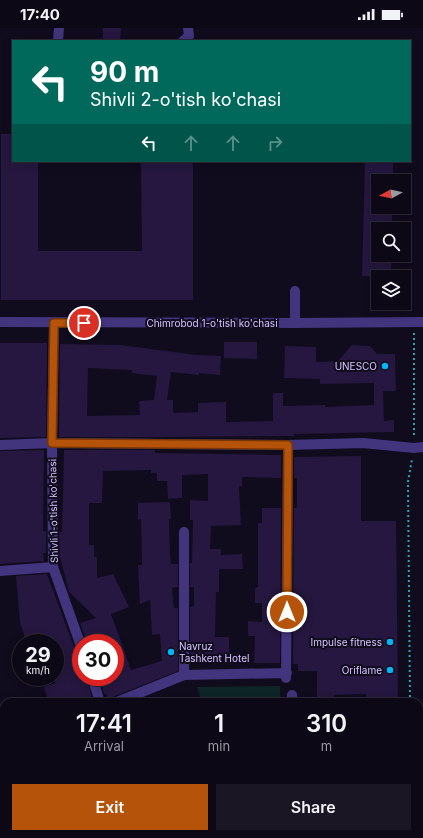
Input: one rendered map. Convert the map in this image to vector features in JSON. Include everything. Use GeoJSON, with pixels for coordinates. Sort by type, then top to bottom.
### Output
{"type":"FeatureCollection","features":[{"type":"Feature","properties":{"kind":"street"},"geometry":{"type":"LineString","coordinates":[[58,40],[59,28]]}},
{"type":"Feature","properties":{"kind":"street"},"geometry":{"type":"LineString","coordinates":[[184,40],[189,36],[188,28]]}},
{"type":"Feature","properties":{"kind":"street"},"geometry":{"type":"LineString","coordinates":[[295,291],[295,323]]}},
{"type":"Feature","properties":{"kind":"street","name":"Chimrobod 1-o'tish ko'chasi"},"geometry":{"type":"LineString","coordinates":[[0,322],[418,322]]}},
{"type":"Feature","properties":{"kind":"street","name":"Shivli 1-o'tish ko'chasi"},"geometry":{"type":"LineString","coordinates":[[54,323],[52,443],[53,567],[77,634]]}},
{"type":"Feature","properties":{"kind":"street"},"geometry":{"type":"LineString","coordinates":[[0,445],[52,443],[288,445],[363,443],[418,448]]}},
{"type":"Feature","properties":{"kind":"street"},"geometry":{"type":"LineString","coordinates":[[127,698],[184,675],[287,676],[288,445]]}},
{"type":"Feature","properties":{"kind":"street"},"geometry":{"type":"LineString","coordinates":[[184,532],[184,675]]}},
{"type":"Feature","properties":{"kind":"street"},"geometry":{"type":"LineString","coordinates":[[0,571],[53,567]]}},
{"type":"Feature","properties":{"kind":"street"},"geometry":{"type":"LineString","coordinates":[[95,686],[99,698]]}},
{"type":"Feature","properties":{"kind":"path"},"geometry":{"type":"LineString","coordinates":[[410,698],[408,482],[418,448],[418,322]]}},
{"type":"Feature","properties":{"kind":"green space"},"geometry":{"type":"Polygon","coordinates":[[[280,686],[280,698],[201,698],[197,687],[280,686]]]}},
{"type":"Feature","properties":{"kind":"building"},"geometry":{"type":"Polygon","coordinates":[[[103,28],[121,28],[120,40],[103,40],[103,28]]]}},
{"type":"Feature","properties":{"kind":"building"},"geometry":{"type":"Polygon","coordinates":[[[1,134],[12,134],[12,162],[38,162],[38,251],[142,251],[141,162],[193,162],[193,300],[1,300],[1,134]]]}},
{"type":"Feature","properties":{"kind":"building"},"geometry":{"type":"Polygon","coordinates":[[[365,162],[393,162],[393,174],[371,174],[371,214],[392,214],[392,222],[371,222],[371,262],[391,262],[391,270],[371,270],[371,276],[362,276],[365,162]]]}},
{"type":"Feature","properties":{"kind":"building"},"geometry":{"type":"Polygon","coordinates":[[[224,342],[257,342],[257,359],[224,358],[224,342]]]}},
{"type":"Feature","properties":{"kind":"building"},"geometry":{"type":"Polygon","coordinates":[[[0,343],[47,343],[46,437],[0,438],[0,343]]]}},
{"type":"Feature","properties":{"kind":"building"},"geometry":{"type":"Polygon","coordinates":[[[60,344],[120,345],[196,355],[221,356],[220,375],[199,373],[199,375],[171,372],[167,400],[173,400],[173,413],[198,412],[198,403],[226,402],[226,422],[273,421],[273,393],[283,393],[283,406],[325,405],[325,407],[374,405],[374,383],[320,384],[320,379],[284,378],[285,346],[316,347],[316,362],[338,361],[352,345],[370,346],[377,354],[395,354],[396,391],[383,391],[384,421],[394,420],[394,432],[294,434],[294,436],[59,437],[60,344]],[[88,368],[87,416],[140,415],[139,401],[154,400],[157,376],[132,373],[132,370],[88,368]]]}},
{"type":"Feature","properties":{"kind":"building"},"geometry":{"type":"Polygon","coordinates":[[[44,450],[43,531],[46,531],[46,553],[43,553],[44,561],[0,564],[0,451],[44,450]]]}},
{"type":"Feature","properties":{"kind":"building"},"geometry":{"type":"Polygon","coordinates":[[[64,450],[155,450],[155,453],[281,455],[281,478],[242,477],[242,486],[239,486],[241,525],[211,526],[210,549],[221,549],[221,555],[242,554],[243,569],[219,569],[219,592],[216,592],[215,637],[229,637],[229,659],[190,658],[190,607],[194,606],[194,587],[190,587],[193,520],[190,520],[190,500],[208,501],[208,474],[182,475],[182,498],[168,499],[167,481],[157,481],[157,473],[151,473],[151,470],[103,471],[102,503],[89,503],[89,545],[94,545],[94,557],[97,557],[97,578],[113,574],[129,607],[111,614],[118,634],[84,634],[80,623],[96,618],[69,592],[59,553],[59,531],[62,532],[64,450]]]}},
{"type":"Feature","properties":{"kind":"building"},"geometry":{"type":"Polygon","coordinates":[[[361,456],[361,521],[396,521],[398,698],[366,698],[366,694],[334,695],[334,698],[317,698],[317,671],[298,671],[298,664],[293,664],[294,508],[297,508],[297,478],[294,478],[294,457],[361,456]]]}},
{"type":"Feature","properties":{"kind":"building"},"geometry":{"type":"Polygon","coordinates":[[[170,502],[171,519],[169,519],[171,564],[178,564],[178,587],[172,588],[174,608],[178,608],[178,671],[112,698],[107,698],[106,694],[104,694],[102,686],[124,686],[124,650],[131,670],[162,661],[160,634],[152,635],[150,600],[140,604],[138,565],[142,565],[141,519],[138,520],[138,503],[170,502]]]}},
{"type":"Feature","properties":{"kind":"building"},"geometry":{"type":"Polygon","coordinates":[[[262,508],[281,508],[280,663],[254,663],[255,636],[248,636],[248,621],[262,622],[262,603],[255,603],[255,588],[258,587],[258,523],[262,523],[262,508]]]}},
{"type":"Feature","properties":{"kind":"building"},"geometry":{"type":"Polygon","coordinates":[[[47,574],[72,642],[72,686],[89,686],[92,698],[48,698],[44,687],[64,686],[64,634],[24,634],[20,623],[16,576],[47,574]]]}},
{"type":"Feature","properties":{"kind":"place","name":"UNESCO"},"geometry":{"type":"Point","coordinates":[385,366]}},
{"type":"Feature","properties":{"kind":"place","name":"Impulse fitness"},"geometry":{"type":"Point","coordinates":[390,642]}},
{"type":"Feature","properties":{"kind":"place","name":"Navruz Tashkent Hotel"},"geometry":{"type":"Point","coordinates":[171,652]}},
{"type":"Feature","properties":{"kind":"place","name":"Oriflame"},"geometry":{"type":"Point","coordinates":[390,670]}},
{"type":"Feature","properties":{"kind":"route"},"geometry":{"type":"LineString","coordinates":[[84,323],[54,323],[52,443],[288,445],[287,612]]}}]}
